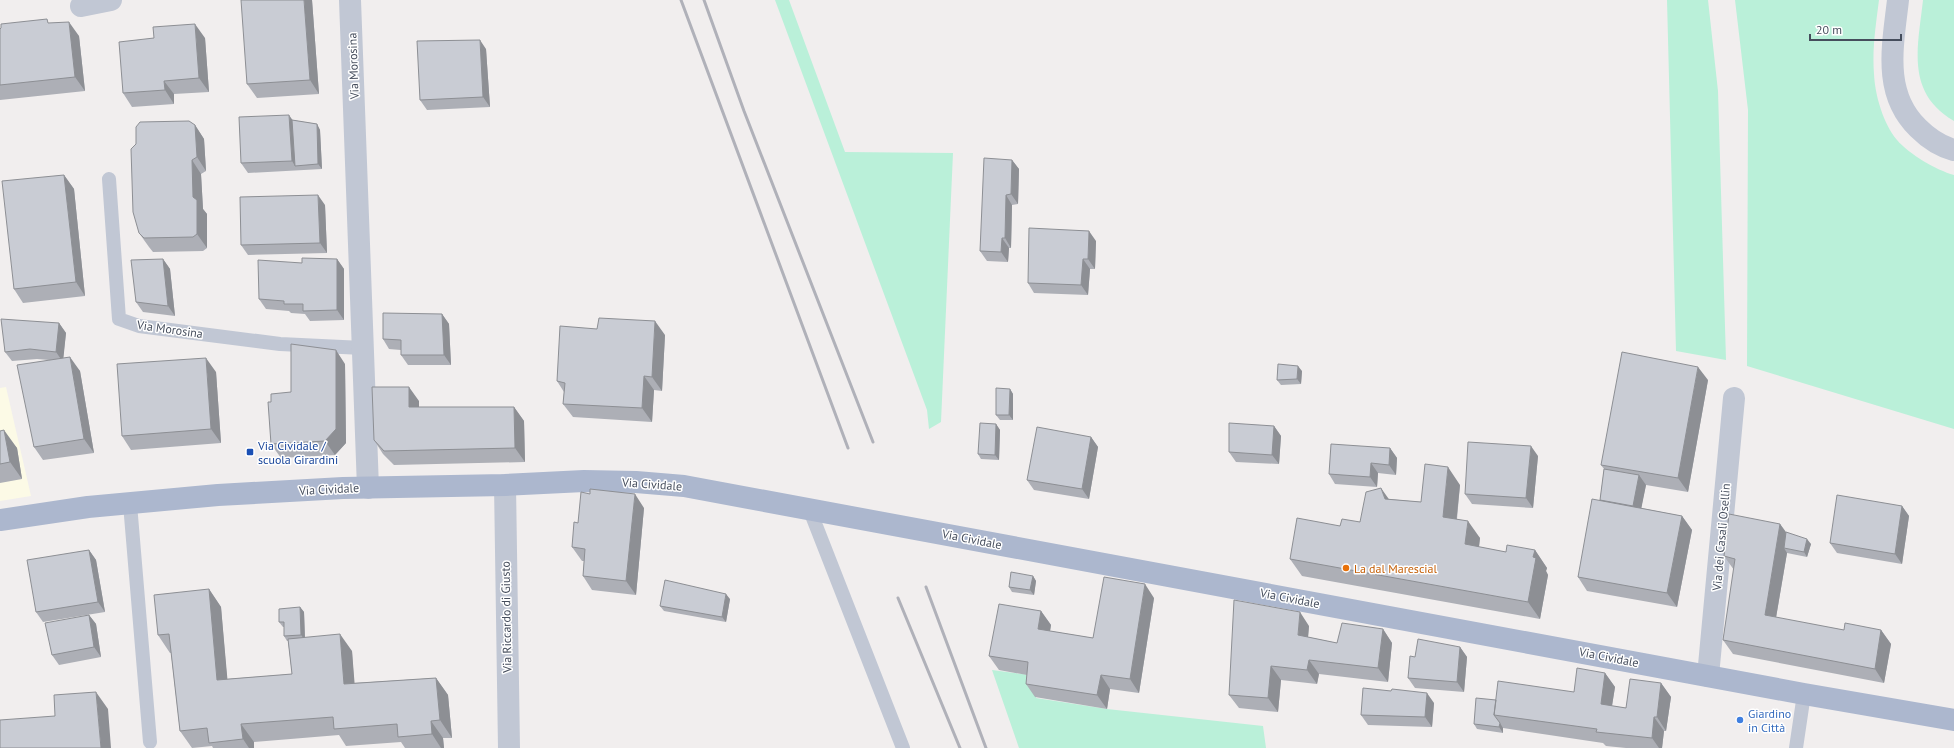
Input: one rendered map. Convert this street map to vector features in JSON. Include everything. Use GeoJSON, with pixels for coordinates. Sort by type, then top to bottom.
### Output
{"type":"FeatureCollection","features":[{"type":"Feature","properties":{"kind":"main road","name":"Via Cividale"},"geometry":{"type":"LineString","coordinates":[[0,520],[218,495],[368,488],[505,485],[584,481],[636,482],[684,486],[1804,694],[1954,720]]}},
{"type":"Feature","properties":{"kind":"street"},"geometry":{"type":"LineString","coordinates":[[81,6],[111,0]]}},
{"type":"Feature","properties":{"kind":"street","name":"Via Morosina"},"geometry":{"type":"LineString","coordinates":[[350,0],[368,488]]}},
{"type":"Feature","properties":{"kind":"street"},"geometry":{"type":"LineString","coordinates":[[1898,0],[1892,70],[1895,88],[1901,108],[1910,120],[1924,134],[1940,146],[1954,150]]}},
{"type":"Feature","properties":{"kind":"street","name":"Via dei Casali Osellin"},"geometry":{"type":"LineString","coordinates":[[1708,676],[1734,398]]}},
{"type":"Feature","properties":{"kind":"street","name":"Via Riccardo di Giusto"},"geometry":{"type":"LineString","coordinates":[[505,485],[509,748]]}},
{"type":"Feature","properties":{"kind":"lane","name":"Via Morosina"},"geometry":{"type":"LineString","coordinates":[[109,179],[119,319],[140,326],[280,344],[363,348]]}},
{"type":"Feature","properties":{"kind":"lane"},"geometry":{"type":"LineString","coordinates":[[130,504],[150,742]]}},
{"type":"Feature","properties":{"kind":"lane"},"geometry":{"type":"LineString","coordinates":[[809,508],[903,748]]}},
{"type":"Feature","properties":{"kind":"lane"},"geometry":{"type":"LineString","coordinates":[[1796,748],[1804,694]]}},
{"type":"Feature","properties":{"kind":"shaded area"},"geometry":{"type":"Polygon","coordinates":[[[6,387],[31,496],[0,501],[0,388],[6,387]]]}},
{"type":"Feature","properties":{"kind":"green space"},"geometry":{"type":"Polygon","coordinates":[[[775,0],[789,0],[845,152],[953,153],[941,422],[929,429],[927,410],[775,0]]]}},
{"type":"Feature","properties":{"kind":"green space"},"geometry":{"type":"Polygon","coordinates":[[[1667,0],[1708,0],[1718,91],[1726,360],[1676,351],[1667,0]]]}},
{"type":"Feature","properties":{"kind":"green space"},"geometry":{"type":"Polygon","coordinates":[[[1735,0],[1879,0],[1874,65],[1876,91],[1884,117],[1892,133],[1908,151],[1931,165],[1954,175],[1954,429],[1747,366],[1748,110],[1735,0]]]}},
{"type":"Feature","properties":{"kind":"green space"},"geometry":{"type":"Polygon","coordinates":[[[1923,0],[1954,0],[1954,121],[1938,109],[1928,96],[1921,82],[1918,67],[1918,51],[1923,0]]]}},
{"type":"Feature","properties":{"kind":"green space"},"geometry":{"type":"Polygon","coordinates":[[[992,670],[1038,676],[1036,698],[1107,709],[1263,726],[1266,748],[1019,748],[992,670]]]}},
{"type":"Feature","properties":{"kind":"building"},"geometry":{"type":"Polygon","coordinates":[[[241,0],[304,0],[310,80],[247,84],[241,0]]]}},
{"type":"Feature","properties":{"kind":"building"},"geometry":{"type":"Polygon","coordinates":[[[47,19],[48,23],[69,22],[75,77],[0,85],[1,24],[47,19]]]}},
{"type":"Feature","properties":{"kind":"building"},"geometry":{"type":"Polygon","coordinates":[[[195,24],[199,78],[164,81],[165,90],[123,93],[119,42],[154,38],[153,27],[195,24]]]}},
{"type":"Feature","properties":{"kind":"building"},"geometry":{"type":"Polygon","coordinates":[[[480,40],[483,97],[420,100],[417,41],[480,40]]]}},
{"type":"Feature","properties":{"kind":"building"},"geometry":{"type":"Polygon","coordinates":[[[289,115],[292,161],[241,163],[239,117],[289,115]]]}},
{"type":"Feature","properties":{"kind":"building"},"geometry":{"type":"Polygon","coordinates":[[[292,120],[317,124],[318,164],[295,166],[292,120]]]}},
{"type":"Feature","properties":{"kind":"building"},"geometry":{"type":"Polygon","coordinates":[[[189,121],[195,125],[197,157],[192,160],[193,197],[197,200],[197,234],[193,237],[144,238],[139,233],[133,212],[131,149],[136,144],[136,127],[140,122],[189,121]]]}},
{"type":"Feature","properties":{"kind":"building"},"geometry":{"type":"Polygon","coordinates":[[[984,158],[1012,160],[1011,194],[1006,195],[1005,238],[1002,238],[1001,252],[980,251],[984,158]]]}},
{"type":"Feature","properties":{"kind":"building"},"geometry":{"type":"Polygon","coordinates":[[[64,175],[76,282],[14,289],[2,181],[64,175]]]}},
{"type":"Feature","properties":{"kind":"building"},"geometry":{"type":"Polygon","coordinates":[[[318,195],[320,243],[241,245],[240,197],[318,195]]]}},
{"type":"Feature","properties":{"kind":"building"},"geometry":{"type":"Polygon","coordinates":[[[1029,228],[1089,231],[1088,259],[1083,259],[1081,285],[1028,283],[1029,228]]]}},
{"type":"Feature","properties":{"kind":"building"},"geometry":{"type":"Polygon","coordinates":[[[302,258],[337,259],[337,310],[303,311],[303,304],[284,304],[284,301],[259,299],[258,260],[302,263],[302,258]]]}},
{"type":"Feature","properties":{"kind":"building"},"geometry":{"type":"Polygon","coordinates":[[[163,259],[168,306],[136,302],[131,260],[163,259]]]}},
{"type":"Feature","properties":{"kind":"building"},"geometry":{"type":"Polygon","coordinates":[[[383,313],[442,314],[444,355],[401,355],[401,340],[383,339],[383,313]]]}},
{"type":"Feature","properties":{"kind":"building"},"geometry":{"type":"Polygon","coordinates":[[[599,318],[655,321],[652,377],[644,376],[642,408],[563,404],[565,383],[557,381],[560,326],[597,329],[599,318]]]}},
{"type":"Feature","properties":{"kind":"building"},"geometry":{"type":"Polygon","coordinates":[[[1,319],[59,323],[56,352],[30,349],[5,352],[1,319]]]}},
{"type":"Feature","properties":{"kind":"building"},"geometry":{"type":"Polygon","coordinates":[[[291,344],[336,350],[336,429],[325,441],[271,444],[268,402],[271,402],[271,394],[291,392],[291,344]]]}},
{"type":"Feature","properties":{"kind":"building"},"geometry":{"type":"Polygon","coordinates":[[[1622,352],[1698,367],[1678,478],[1601,465],[1622,352]]]}},
{"type":"Feature","properties":{"kind":"building"},"geometry":{"type":"Polygon","coordinates":[[[70,357],[84,439],[34,447],[17,365],[70,357]]]}},
{"type":"Feature","properties":{"kind":"building"},"geometry":{"type":"Polygon","coordinates":[[[206,358],[211,429],[122,436],[117,364],[206,358]]]}},
{"type":"Feature","properties":{"kind":"building"},"geometry":{"type":"Polygon","coordinates":[[[1278,364],[1298,366],[1297,379],[1277,380],[1278,364]]]}},
{"type":"Feature","properties":{"kind":"building"},"geometry":{"type":"Polygon","coordinates":[[[372,387],[409,387],[409,407],[514,407],[515,448],[384,451],[374,440],[372,387]]]}},
{"type":"Feature","properties":{"kind":"building"},"geometry":{"type":"Polygon","coordinates":[[[996,388],[1010,389],[1009,415],[996,415],[996,388]]]}},
{"type":"Feature","properties":{"kind":"building"},"geometry":{"type":"Polygon","coordinates":[[[980,423],[996,424],[995,455],[978,454],[980,423]]]}},
{"type":"Feature","properties":{"kind":"building"},"geometry":{"type":"Polygon","coordinates":[[[1229,423],[1274,426],[1272,455],[1229,452],[1229,423]]]}},
{"type":"Feature","properties":{"kind":"building"},"geometry":{"type":"Polygon","coordinates":[[[1037,427],[1091,437],[1082,489],[1027,480],[1037,427]]]}},
{"type":"Feature","properties":{"kind":"building"},"geometry":{"type":"Polygon","coordinates":[[[4,430],[10,462],[0,464],[0,431],[4,430]]]}},
{"type":"Feature","properties":{"kind":"building"},"geometry":{"type":"Polygon","coordinates":[[[1468,442],[1531,446],[1526,498],[1465,494],[1468,442]]]}},
{"type":"Feature","properties":{"kind":"building"},"geometry":{"type":"Polygon","coordinates":[[[1331,444],[1390,448],[1389,465],[1371,463],[1370,477],[1329,474],[1331,444]]]}},
{"type":"Feature","properties":{"kind":"building"},"geometry":{"type":"Polygon","coordinates":[[[1425,464],[1448,467],[1443,517],[1468,521],[1465,544],[1506,552],[1507,545],[1535,550],[1533,557],[1536,558],[1528,602],[1290,559],[1297,518],[1340,526],[1342,519],[1360,522],[1366,492],[1381,488],[1385,499],[1421,502],[1425,464]]]}},
{"type":"Feature","properties":{"kind":"building"},"geometry":{"type":"Polygon","coordinates":[[[1604,469],[1639,475],[1633,506],[1600,500],[1604,469]]]}},
{"type":"Feature","properties":{"kind":"building"},"geometry":{"type":"Polygon","coordinates":[[[590,489],[635,494],[626,581],[583,576],[585,549],[572,547],[574,522],[578,523],[581,492],[590,494],[590,489]]]}},
{"type":"Feature","properties":{"kind":"building"},"geometry":{"type":"Polygon","coordinates":[[[1837,495],[1902,506],[1895,554],[1830,543],[1837,495]]]}},
{"type":"Feature","properties":{"kind":"building"},"geometry":{"type":"Polygon","coordinates":[[[1592,499],[1682,516],[1667,593],[1578,577],[1592,499]]]}},
{"type":"Feature","properties":{"kind":"building"},"geometry":{"type":"Polygon","coordinates":[[[1729,514],[1780,524],[1765,615],[1844,630],[1845,623],[1881,630],[1875,669],[1723,640],[1735,559],[1724,556],[1729,514]]]}},
{"type":"Feature","properties":{"kind":"building"},"geometry":{"type":"Polygon","coordinates":[[[1786,532],[1807,539],[1804,552],[1784,548],[1786,532]]]}},
{"type":"Feature","properties":{"kind":"building"},"geometry":{"type":"Polygon","coordinates":[[[89,550],[98,602],[36,612],[27,560],[89,550]]]}},
{"type":"Feature","properties":{"kind":"building"},"geometry":{"type":"Polygon","coordinates":[[[1011,572],[1033,576],[1030,590],[1009,587],[1011,572]]]}},
{"type":"Feature","properties":{"kind":"building"},"geometry":{"type":"Polygon","coordinates":[[[1104,577],[1145,584],[1130,679],[1101,675],[1097,695],[1026,684],[1028,662],[989,656],[999,604],[1041,611],[1038,629],[1093,638],[1104,577]]]}},
{"type":"Feature","properties":{"kind":"building"},"geometry":{"type":"Polygon","coordinates":[[[665,580],[726,594],[722,617],[660,606],[665,580]]]}},
{"type":"Feature","properties":{"kind":"building"},"geometry":{"type":"Polygon","coordinates":[[[209,589],[217,680],[292,674],[288,639],[340,634],[344,684],[436,678],[440,720],[431,721],[432,734],[398,737],[397,724],[334,729],[333,717],[241,724],[243,739],[209,743],[207,728],[180,731],[169,634],[158,635],[154,595],[209,589]]]}},
{"type":"Feature","properties":{"kind":"building"},"geometry":{"type":"Polygon","coordinates":[[[1234,600],[1300,612],[1298,635],[1337,643],[1342,623],[1383,629],[1378,668],[1309,660],[1307,670],[1271,666],[1268,698],[1229,695],[1234,600]]]}},
{"type":"Feature","properties":{"kind":"building"},"geometry":{"type":"Polygon","coordinates":[[[300,607],[301,635],[284,636],[284,622],[279,622],[279,609],[300,607]]]}},
{"type":"Feature","properties":{"kind":"building"},"geometry":{"type":"Polygon","coordinates":[[[89,615],[94,647],[52,655],[45,623],[89,615]]]}},
{"type":"Feature","properties":{"kind":"building"},"geometry":{"type":"Polygon","coordinates":[[[1418,639],[1460,647],[1457,682],[1408,678],[1410,656],[1415,657],[1418,639]]]}},
{"type":"Feature","properties":{"kind":"building"},"geometry":{"type":"Polygon","coordinates":[[[1577,668],[1605,673],[1601,704],[1626,708],[1630,679],[1661,683],[1657,717],[1654,717],[1652,738],[1596,732],[1597,729],[1494,715],[1498,681],[1574,692],[1577,668]]]}},
{"type":"Feature","properties":{"kind":"building"},"geometry":{"type":"Polygon","coordinates":[[[1363,688],[1391,691],[1392,689],[1427,693],[1425,717],[1361,715],[1363,688]]]}},
{"type":"Feature","properties":{"kind":"building"},"geometry":{"type":"Polygon","coordinates":[[[96,692],[101,748],[0,748],[0,720],[55,716],[54,695],[96,692]]]}},
{"type":"Feature","properties":{"kind":"building"},"geometry":{"type":"Polygon","coordinates":[[[1476,698],[1496,700],[1494,715],[1500,723],[1499,727],[1474,724],[1476,698]]]}},
{"type":"Feature","properties":{"kind":"railway"},"geometry":{"type":"LineString","coordinates":[[681,0],[848,448]]}},
{"type":"Feature","properties":{"kind":"railway"},"geometry":{"type":"LineString","coordinates":[[704,0],[744,111],[873,442]]}},
{"type":"Feature","properties":{"kind":"railway"},"geometry":{"type":"LineString","coordinates":[[926,587],[986,748]]}},
{"type":"Feature","properties":{"kind":"railway"},"geometry":{"type":"LineString","coordinates":[[898,598],[960,748]]}},
{"type":"Feature","properties":{"kind":"place","name":"Via Cividale / scuola Girardini"},"geometry":{"type":"Point","coordinates":[250,452]}},
{"type":"Feature","properties":{"kind":"place","name":"La dal Marescial"},"geometry":{"type":"Point","coordinates":[1346,568]}},
{"type":"Feature","properties":{"kind":"place","name":"Giardino in Città"},"geometry":{"type":"Point","coordinates":[1740,720]}}]}
